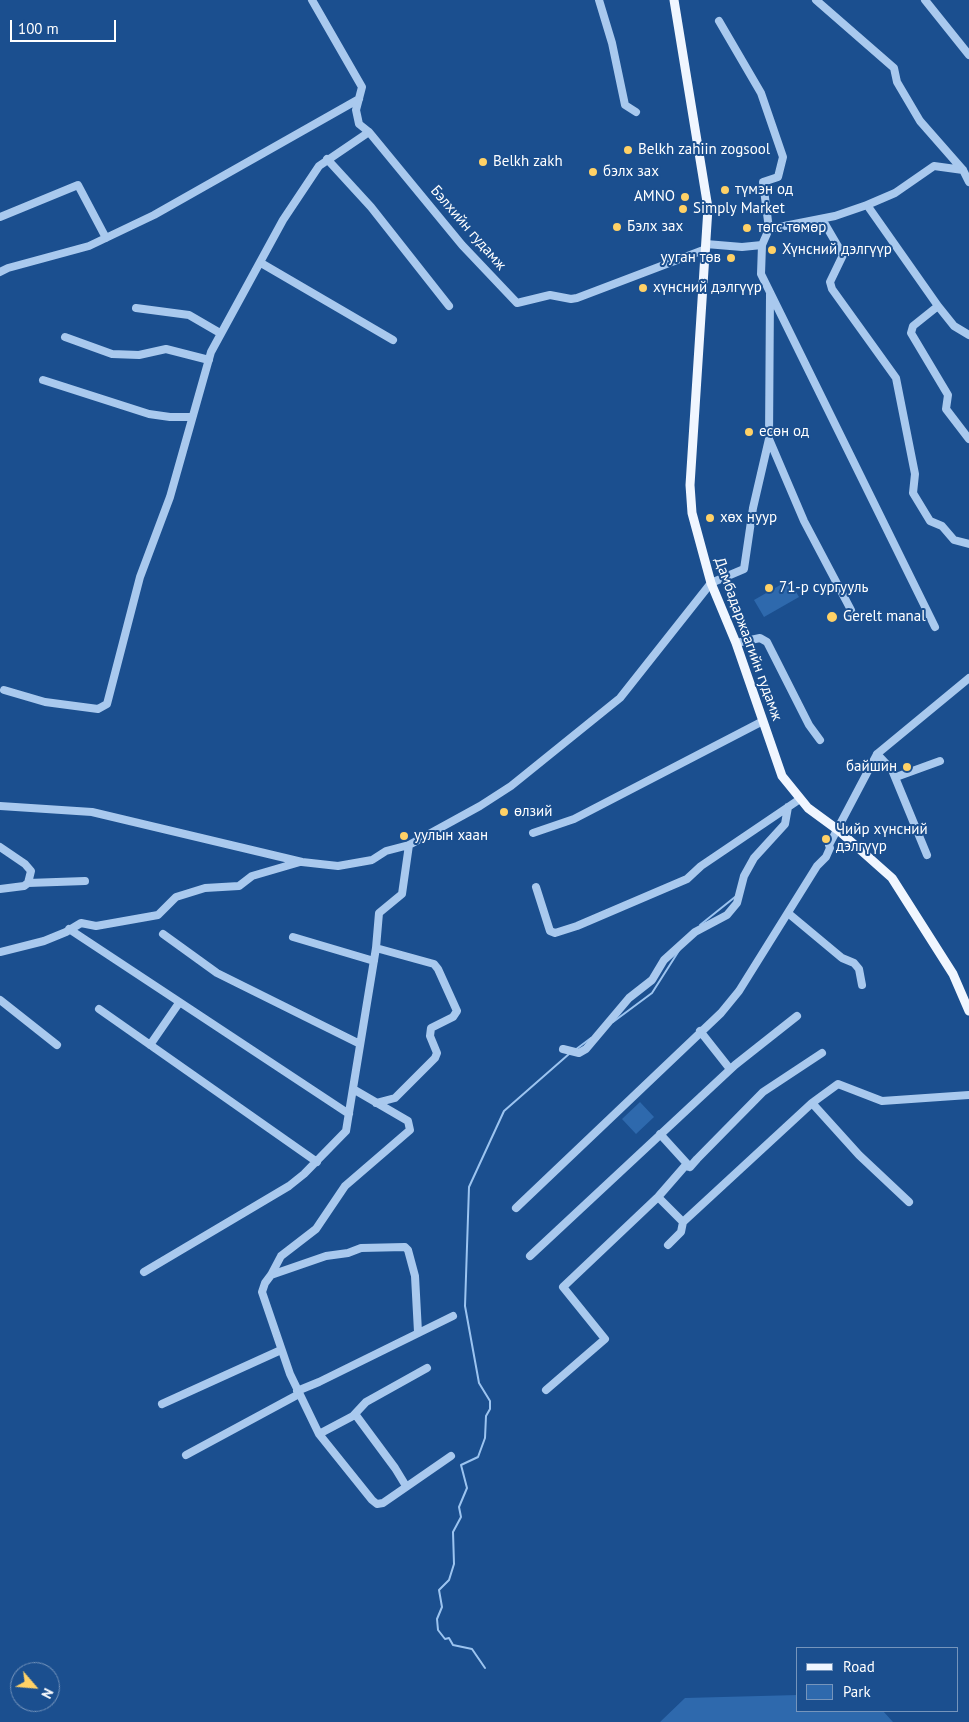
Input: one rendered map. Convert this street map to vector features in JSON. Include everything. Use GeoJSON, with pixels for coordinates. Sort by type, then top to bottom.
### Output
{"type":"FeatureCollection","features":[{"type":"Feature","properties":{"kind":"main road","name":"Дамбадаржаагийн гудамж"},"geometry":{"type":"LineString","coordinates":[[674,0],[708,208],[690,485],[692,513],[710,583],[736,643],[782,776],[808,808],[838,830],[892,878],[954,974],[969,1011]]}},
{"type":"Feature","properties":{"kind":"street","name":"Бэлхийн гудамж"},"geometry":{"type":"LineString","coordinates":[[312,0],[362,87],[356,117],[358,124],[369,132],[462,244],[518,303],[550,295],[571,299],[577,298],[706,247]]}},
{"type":"Feature","properties":{"kind":"street"},"geometry":{"type":"LineString","coordinates":[[599,0],[612,43],[624,105],[636,112]]}},
{"type":"Feature","properties":{"kind":"street"},"geometry":{"type":"LineString","coordinates":[[925,0],[969,55]]}},
{"type":"Feature","properties":{"kind":"street"},"geometry":{"type":"LineString","coordinates":[[818,1],[894,68],[897,82],[920,121],[966,171],[969,182]]}},
{"type":"Feature","properties":{"kind":"street"},"geometry":{"type":"LineString","coordinates":[[719,21],[761,93],[783,156],[778,178],[763,182],[769,229],[762,245],[761,274],[935,627]]}},
{"type":"Feature","properties":{"kind":"street"},"geometry":{"type":"LineString","coordinates":[[0,272],[8,268],[89,246],[154,215],[360,99]]}},
{"type":"Feature","properties":{"kind":"street"},"geometry":{"type":"LineString","coordinates":[[4,690],[45,702],[72,706],[98,709],[107,704],[140,577],[170,497],[209,360],[220,333],[261,263],[283,220],[319,166],[369,132]]}},
{"type":"Feature","properties":{"kind":"street"},"geometry":{"type":"LineString","coordinates":[[327,159],[371,207],[449,306]]}},
{"type":"Feature","properties":{"kind":"street"},"geometry":{"type":"LineString","coordinates":[[769,229],[822,219],[867,205],[895,193],[934,166],[966,171]]}},
{"type":"Feature","properties":{"kind":"street"},"geometry":{"type":"LineString","coordinates":[[0,217],[78,185],[106,238]]}},
{"type":"Feature","properties":{"kind":"street"},"geometry":{"type":"LineString","coordinates":[[867,205],[938,306],[954,326],[969,335]]}},
{"type":"Feature","properties":{"kind":"street"},"geometry":{"type":"LineString","coordinates":[[822,219],[843,255],[830,282],[832,289],[896,378],[915,474],[914,493],[930,521],[942,526],[954,540],[969,544]]}},
{"type":"Feature","properties":{"kind":"street"},"geometry":{"type":"LineString","coordinates":[[706,247],[762,245]]}},
{"type":"Feature","properties":{"kind":"street"},"geometry":{"type":"LineString","coordinates":[[261,263],[393,340]]}},
{"type":"Feature","properties":{"kind":"street"},"geometry":{"type":"LineString","coordinates":[[0,807],[92,812],[302,862],[338,866],[372,860],[386,851],[409,845],[480,806],[511,786],[620,698],[710,583],[744,570],[753,508],[769,439],[770,292]]}},
{"type":"Feature","properties":{"kind":"street"},"geometry":{"type":"LineString","coordinates":[[938,306],[913,326],[912,333],[948,395],[946,409],[969,439]]}},
{"type":"Feature","properties":{"kind":"street"},"geometry":{"type":"LineString","coordinates":[[136,308],[189,315],[220,333]]}},
{"type":"Feature","properties":{"kind":"street"},"geometry":{"type":"LineString","coordinates":[[65,337],[112,354],[140,355],[166,349],[209,360]]}},
{"type":"Feature","properties":{"kind":"street"},"geometry":{"type":"LineString","coordinates":[[43,380],[150,414],[170,417],[192,417]]}},
{"type":"Feature","properties":{"kind":"street"},"geometry":{"type":"LineString","coordinates":[[769,439],[804,521],[851,610]]}},
{"type":"Feature","properties":{"kind":"street"},"geometry":{"type":"LineString","coordinates":[[736,643],[760,638],[767,642],[809,725],[820,740]]}},
{"type":"Feature","properties":{"kind":"street"},"geometry":{"type":"LineString","coordinates":[[516,1208],[663,1069],[700,1031],[712,1022],[739,991],[817,866],[826,857],[830,848],[829,845],[877,754],[969,678]]}},
{"type":"Feature","properties":{"kind":"street"},"geometry":{"type":"LineString","coordinates":[[533,833],[574,819],[763,721]]}},
{"type":"Feature","properties":{"kind":"street"},"geometry":{"type":"LineString","coordinates":[[877,754],[896,777],[927,855]]}},
{"type":"Feature","properties":{"kind":"street"},"geometry":{"type":"LineString","coordinates":[[896,777],[940,761]]}},
{"type":"Feature","properties":{"kind":"street"},"geometry":{"type":"LineString","coordinates":[[536,887],[550,931],[555,934],[687,879],[701,866],[800,799]]}},
{"type":"Feature","properties":{"kind":"street"},"geometry":{"type":"LineString","coordinates":[[566,1050],[579,1053],[591,1044],[629,998],[652,980],[664,960],[686,943],[695,932],[728,914],[737,903],[744,876],[754,858],[785,824],[788,807]]}},
{"type":"Feature","properties":{"kind":"street"},"geometry":{"type":"LineString","coordinates":[[144,1272],[289,1186],[317,1162],[346,1131],[376,948],[379,913],[402,894],[409,845]]}},
{"type":"Feature","properties":{"kind":"street"},"geometry":{"type":"LineString","coordinates":[[0,848],[25,864],[31,871],[28,883]]}},
{"type":"Feature","properties":{"kind":"street"},"geometry":{"type":"LineString","coordinates":[[0,952],[44,941],[81,923],[96,926],[158,915],[176,897],[205,888],[238,886],[252,876],[302,862]]}},
{"type":"Feature","properties":{"kind":"street"},"geometry":{"type":"LineString","coordinates":[[0,888],[24,886],[28,883],[85,881]]}},
{"type":"Feature","properties":{"kind":"street"},"geometry":{"type":"LineString","coordinates":[[788,912],[842,958],[854,963],[858,969],[862,985]]}},
{"type":"Feature","properties":{"kind":"street"},"geometry":{"type":"LineString","coordinates":[[70,929],[349,1114]]}},
{"type":"Feature","properties":{"kind":"street"},"geometry":{"type":"LineString","coordinates":[[163,934],[217,973],[360,1044]]}},
{"type":"Feature","properties":{"kind":"street"},"geometry":{"type":"LineString","coordinates":[[293,937],[374,961]]}},
{"type":"Feature","properties":{"kind":"street"},"geometry":{"type":"LineString","coordinates":[[376,948],[434,964],[457,1011],[453,1018],[431,1028],[430,1036],[437,1053],[435,1058],[395,1098],[376,1103]]}},
{"type":"Feature","properties":{"kind":"street"},"geometry":{"type":"LineString","coordinates":[[0,1000],[58,1045]]}},
{"type":"Feature","properties":{"kind":"street"},"geometry":{"type":"LineString","coordinates":[[150,1045],[179,1003]]}},
{"type":"Feature","properties":{"kind":"street"},"geometry":{"type":"LineString","coordinates":[[99,1009],[317,1162]]}},
{"type":"Feature","properties":{"kind":"street"},"geometry":{"type":"LineString","coordinates":[[530,1256],[730,1069],[797,1016]]}},
{"type":"Feature","properties":{"kind":"street"},"geometry":{"type":"LineString","coordinates":[[700,1031],[730,1069]]}},
{"type":"Feature","properties":{"kind":"street"},"geometry":{"type":"LineString","coordinates":[[546,1390],[605,1339],[563,1287],[658,1197],[685,1166],[690,1166],[763,1092],[822,1053]]}},
{"type":"Feature","properties":{"kind":"street"},"geometry":{"type":"LineString","coordinates":[[668,1245],[681,1232],[683,1222],[812,1103],[841,1084],[874,1100],[882,1101],[969,1095]]}},
{"type":"Feature","properties":{"kind":"street"},"geometry":{"type":"LineString","coordinates":[[353,1089],[408,1121],[410,1130],[345,1186],[338,1194],[320,1226],[281,1256],[265,1283],[262,1292],[281,1350],[298,1392],[319,1434],[377,1504],[383,1503],[451,1456]]}},
{"type":"Feature","properties":{"kind":"street"},"geometry":{"type":"LineString","coordinates":[[812,1103],[859,1155],[909,1202]]}},
{"type":"Feature","properties":{"kind":"street"},"geometry":{"type":"LineString","coordinates":[[660,1134],[690,1166]]}},
{"type":"Feature","properties":{"kind":"street"},"geometry":{"type":"LineString","coordinates":[[658,1197],[683,1222]]}},
{"type":"Feature","properties":{"kind":"street"},"geometry":{"type":"LineString","coordinates":[[271,1275],[326,1256],[348,1253],[361,1248],[405,1246],[408,1250],[415,1276],[414,1293],[418,1332]]}},
{"type":"Feature","properties":{"kind":"street"},"geometry":{"type":"LineString","coordinates":[[186,1455],[298,1392],[452,1316]]}},
{"type":"Feature","properties":{"kind":"street"},"geometry":{"type":"LineString","coordinates":[[162,1404],[281,1350]]}},
{"type":"Feature","properties":{"kind":"street"},"geometry":{"type":"LineString","coordinates":[[319,1434],[355,1414],[366,1402],[427,1368]]}},
{"type":"Feature","properties":{"kind":"street"},"geometry":{"type":"LineString","coordinates":[[355,1414],[406,1486]]}},
{"type":"Feature","properties":{"kind":"green space"},"geometry":{"type":"Polygon","coordinates":[[[789,580],[799,597],[764,617],[754,600],[789,580]]]}},
{"type":"Feature","properties":{"kind":"green space"},"geometry":{"type":"Polygon","coordinates":[[[640,1102],[654,1117],[636,1134],[622,1119],[640,1102]]]}},
{"type":"Feature","properties":{"kind":"green space"},"geometry":{"type":"Polygon","coordinates":[[[796,1695],[796,1712],[884,1712],[893,1722],[660,1722],[685,1698],[796,1695]]]}},
{"type":"Feature","properties":{"kind":"waterway"},"geometry":{"type":"LineString","coordinates":[[700,925],[735,897]]}},
{"type":"Feature","properties":{"kind":"waterway"},"geometry":{"type":"LineString","coordinates":[[613,1022],[652,993],[680,949]]}},
{"type":"Feature","properties":{"kind":"waterway"},"geometry":{"type":"LineString","coordinates":[[575,1050],[591,1038]]}},
{"type":"Feature","properties":{"kind":"waterway"},"geometry":{"type":"LineString","coordinates":[[485,1668],[472,1649],[453,1645],[449,1638],[445,1639],[438,1630],[437,1619],[442,1607],[439,1590],[449,1580],[454,1564],[453,1532],[461,1517],[459,1507],[467,1488],[461,1465],[478,1457],[485,1438],[486,1416],[490,1409],[490,1401],[479,1383],[465,1306],[469,1187],[504,1111],[569,1054]]}},
{"type":"Feature","properties":{"kind":"place","name":"Belkh zahiin zogsool"},"geometry":{"type":"Point","coordinates":[628,150]}},
{"type":"Feature","properties":{"kind":"place","name":"Belkh zakh"},"geometry":{"type":"Point","coordinates":[483,162]}},
{"type":"Feature","properties":{"kind":"place","name":"бэлх зах"},"geometry":{"type":"Point","coordinates":[593,172]}},
{"type":"Feature","properties":{"kind":"place","name":"түмэн од"},"geometry":{"type":"Point","coordinates":[725,190]}},
{"type":"Feature","properties":{"kind":"place","name":"AMNO"},"geometry":{"type":"Point","coordinates":[685,197]}},
{"type":"Feature","properties":{"kind":"place","name":"Simply Market"},"geometry":{"type":"Point","coordinates":[683,209]}},
{"type":"Feature","properties":{"kind":"place","name":"Бэлх зах"},"geometry":{"type":"Point","coordinates":[617,227]}},
{"type":"Feature","properties":{"kind":"place","name":"төгс төмөр"},"geometry":{"type":"Point","coordinates":[747,228]}},
{"type":"Feature","properties":{"kind":"place","name":"Хүнсний дэлгүүр"},"geometry":{"type":"Point","coordinates":[772,250]}},
{"type":"Feature","properties":{"kind":"place","name":"ууган төв"},"geometry":{"type":"Point","coordinates":[731,258]}},
{"type":"Feature","properties":{"kind":"place","name":"хүнсний дэлгүүр"},"geometry":{"type":"Point","coordinates":[643,288]}},
{"type":"Feature","properties":{"kind":"place","name":"есөн од"},"geometry":{"type":"Point","coordinates":[749,432]}},
{"type":"Feature","properties":{"kind":"place","name":"хөх нуур"},"geometry":{"type":"Point","coordinates":[710,518]}},
{"type":"Feature","properties":{"kind":"place","name":"71-р сургууль"},"geometry":{"type":"Point","coordinates":[769,588]}},
{"type":"Feature","properties":{"kind":"place","name":"Gerelt manal"},"geometry":{"type":"Point","coordinates":[832,617]}},
{"type":"Feature","properties":{"kind":"place","name":"байшин"},"geometry":{"type":"Point","coordinates":[907,767]}},
{"type":"Feature","properties":{"kind":"place","name":"өлзий"},"geometry":{"type":"Point","coordinates":[504,812]}},
{"type":"Feature","properties":{"kind":"place","name":"уулын хаан"},"geometry":{"type":"Point","coordinates":[404,836]}},
{"type":"Feature","properties":{"kind":"place","name":"Чийр хүнсний дэлгүүр"},"geometry":{"type":"Point","coordinates":[826,839]}}]}
